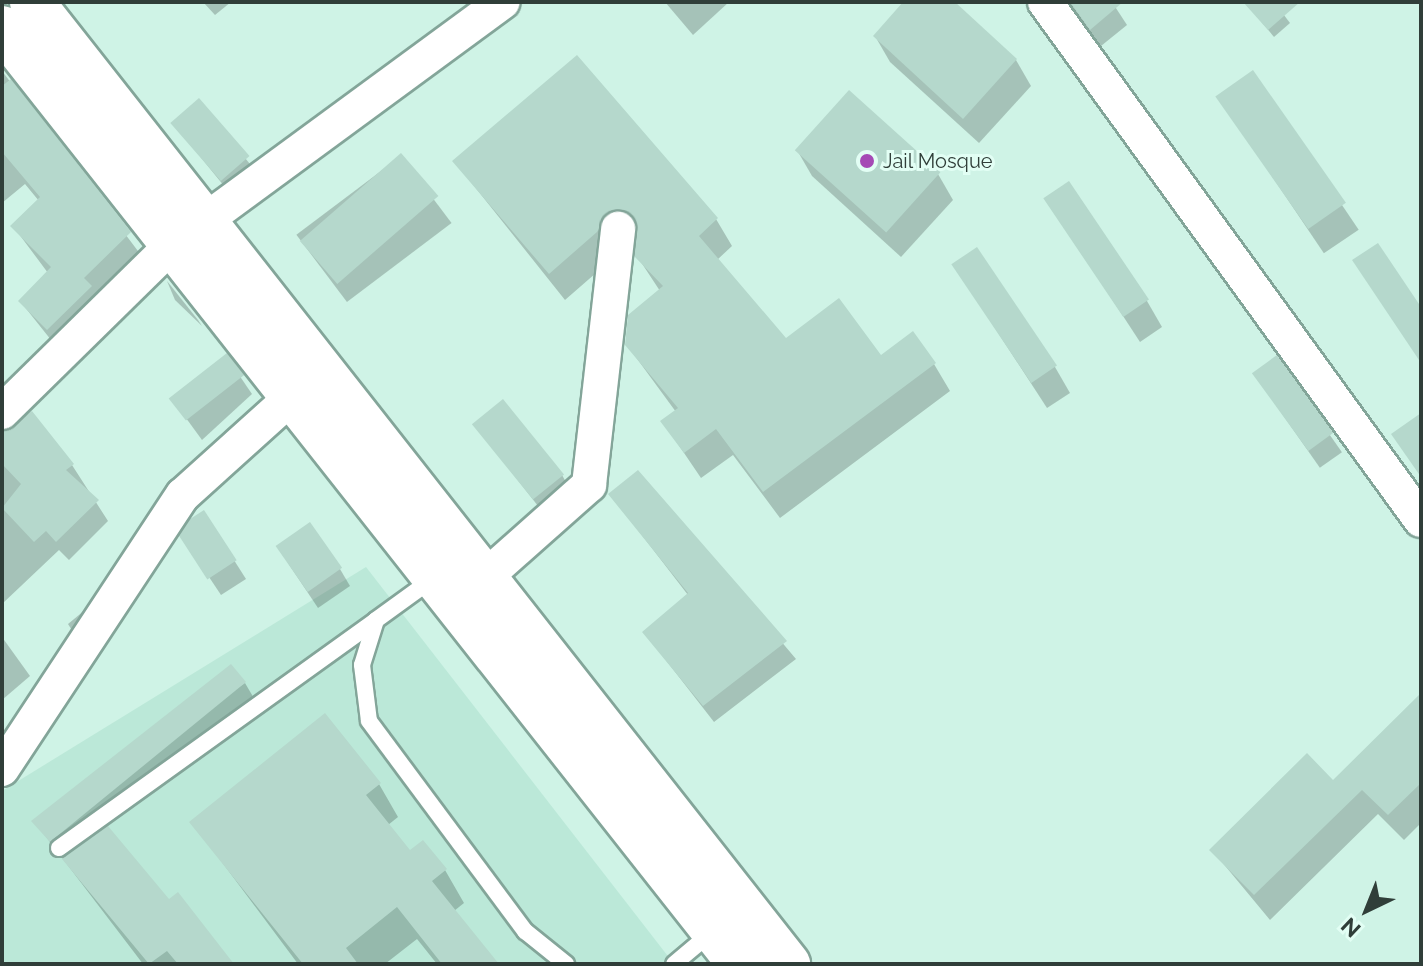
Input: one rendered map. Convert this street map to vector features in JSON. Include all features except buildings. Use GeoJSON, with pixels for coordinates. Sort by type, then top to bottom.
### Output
{"type":"FeatureCollection","features":[{"type":"Feature","properties":{"kind":"highway"},"geometry":{"type":"LineString","coordinates":[[32,2],[189,233],[293,396],[740,964]]}},
{"type":"Feature","properties":{"kind":"highway"},"geometry":{"type":"LineString","coordinates":[[2,28],[189,233],[483,579],[788,964]]}},
{"type":"Feature","properties":{"kind":"street"},"geometry":{"type":"LineString","coordinates":[[2,412],[189,233],[503,2]]}},
{"type":"Feature","properties":{"kind":"street"},"geometry":{"type":"LineString","coordinates":[[1045,2],[1421,520]]}},
{"type":"Feature","properties":{"kind":"street"},"geometry":{"type":"LineString","coordinates":[[483,579],[589,485],[618,229]]}},
{"type":"Feature","properties":{"kind":"street"},"geometry":{"type":"LineString","coordinates":[[2,769],[183,495],[293,396]]}},
{"type":"Feature","properties":{"kind":"lane"},"geometry":{"type":"LineString","coordinates":[[59,848],[434,578]]}},
{"type":"Feature","properties":{"kind":"lane"},"geometry":{"type":"LineString","coordinates":[[376,620],[362,665],[369,721],[525,931],[566,964]]}},
{"type":"Feature","properties":{"kind":"lane"},"geometry":{"type":"LineString","coordinates":[[674,964],[713,931]]}},
{"type":"Feature","properties":{"kind":"shaded area"},"geometry":{"type":"Polygon","coordinates":[[[366,567],[674,964],[2,964],[2,791],[366,567]]]}},
{"type":"Feature","properties":{"kind":"place","name":"Jail Mosque"},"geometry":{"type":"Point","coordinates":[867,161]}}]}
